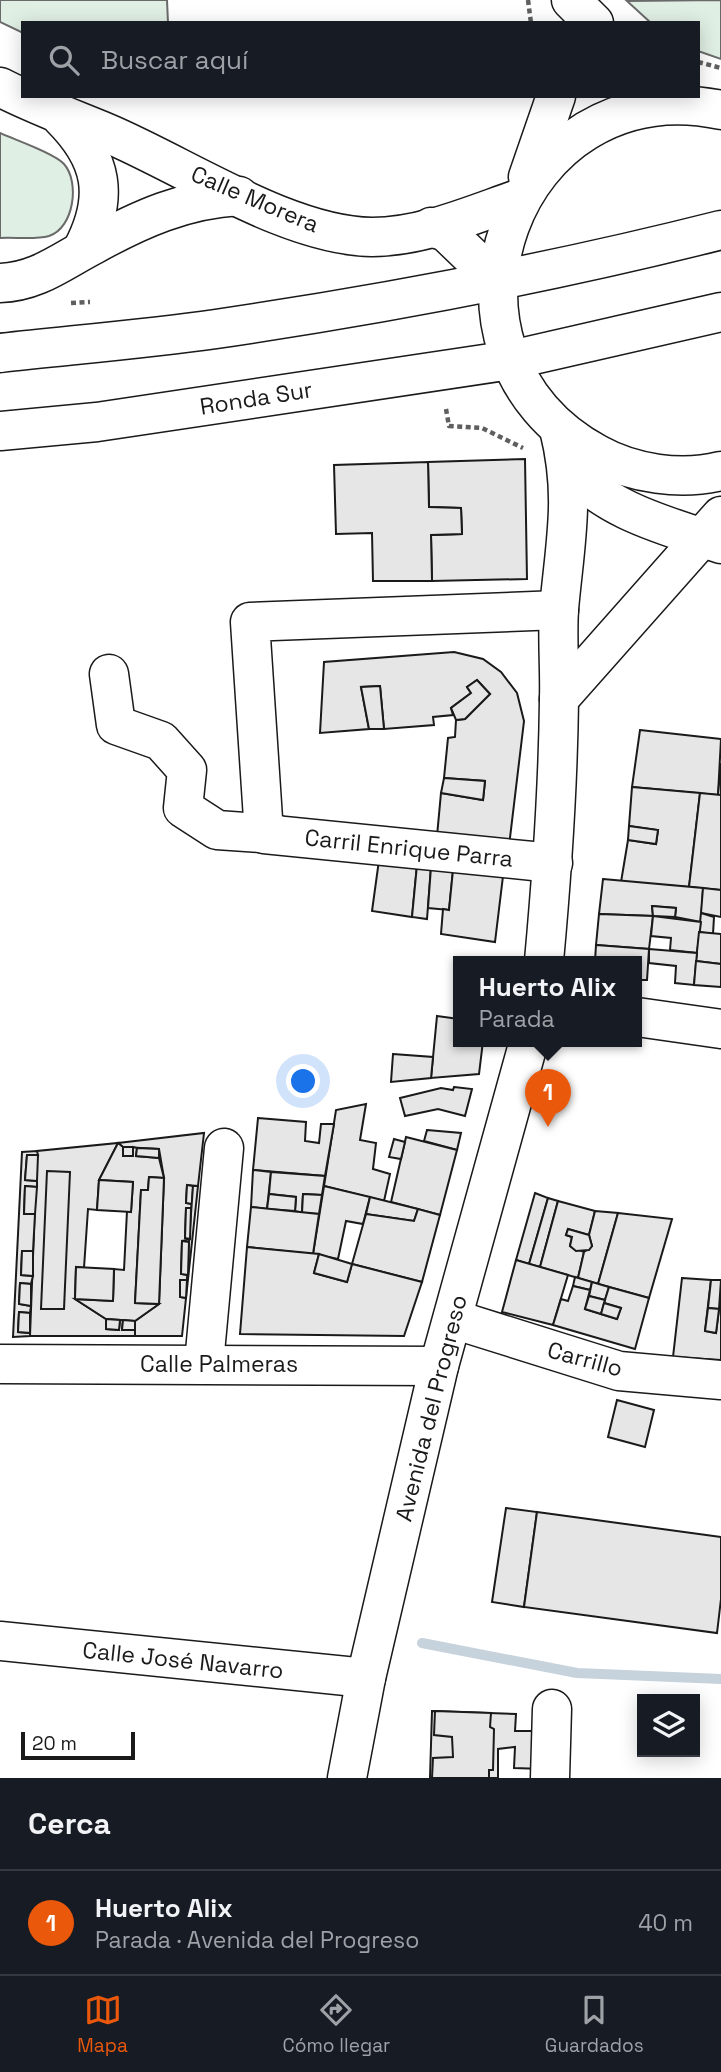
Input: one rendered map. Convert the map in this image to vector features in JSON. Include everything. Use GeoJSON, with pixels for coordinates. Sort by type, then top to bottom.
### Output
{"type":"FeatureCollection","features":[{"type":"Feature","properties":{"kind":"main road"},"geometry":{"type":"LineString","coordinates":[[566,21],[570,0]]}},
{"type":"Feature","properties":{"kind":"main road"},"geometry":{"type":"LineString","coordinates":[[570,0],[592,21]]}},
{"type":"Feature","properties":{"kind":"main road","name":"Calle Morera"},"geometry":{"type":"LineString","coordinates":[[0,87],[21,97]]}},
{"type":"Feature","properties":{"kind":"main road","name":"Calle Morera"},"geometry":{"type":"LineString","coordinates":[[22,98],[61,117],[107,133],[296,220],[346,234],[375,237],[431,227],[521,198]]}},
{"type":"Feature","properties":{"kind":"main road"},"geometry":{"type":"LineString","coordinates":[[555,98],[521,198],[504,238],[497,281],[499,321],[511,360],[563,446],[577,478],[611,501],[714,532],[559,699]]}},
{"type":"Feature","properties":{"kind":"main road"},"geometry":{"type":"LineString","coordinates":[[521,198],[546,164],[579,136],[617,117],[660,106],[704,104]]}},
{"type":"Feature","properties":{"kind":"main road"},"geometry":{"type":"LineString","coordinates":[[61,117],[85,145],[98,174],[97,215],[82,250]]}},
{"type":"Feature","properties":{"kind":"main road"},"geometry":{"type":"LineString","coordinates":[[0,283],[38,275],[166,209],[214,197],[239,195]]}},
{"type":"Feature","properties":{"kind":"main road"},"geometry":{"type":"LineString","coordinates":[[431,227],[446,232],[497,281]]}},
{"type":"Feature","properties":{"kind":"main road"},"geometry":{"type":"LineString","coordinates":[[0,353],[215,329],[497,281],[721,230]]}},
{"type":"Feature","properties":{"kind":"main road","name":"Ronda Sur"},"geometry":{"type":"LineString","coordinates":[[0,431],[97,422],[511,360],[721,312]]}},
{"type":"Feature","properties":{"kind":"main road"},"geometry":{"type":"LineString","coordinates":[[563,446],[640,470],[674,475],[721,471]]}},
{"type":"Feature","properties":{"kind":"main road"},"geometry":{"type":"LineString","coordinates":[[544,956],[553,863],[559,699],[559,610],[568,548],[563,446]]}},
{"type":"Feature","properties":{"kind":"main road"},"geometry":{"type":"LineString","coordinates":[[270,834],[250,622],[559,610]]}},
{"type":"Feature","properties":{"kind":"main road","name":"Carril Enrique Parra"},"geometry":{"type":"LineString","coordinates":[[109,674],[116,725],[161,741],[187,769],[184,808],[217,830],[553,863]]}},
{"type":"Feature","properties":{"kind":"main road"},"geometry":{"type":"LineString","coordinates":[[642,1018],[721,1029]]}},
{"type":"Feature","properties":{"kind":"main road","name":"Avenida del Progreso"},"geometry":{"type":"LineString","coordinates":[[347,1778],[366,1678],[439,1366],[527,1047]]}},
{"type":"Feature","properties":{"kind":"main road"},"geometry":{"type":"LineString","coordinates":[[204,1363],[224,1148]]}},
{"type":"Feature","properties":{"kind":"main road","name":"Carrillo"},"geometry":{"type":"LineString","coordinates":[[453,1319],[620,1371],[721,1380]]}},
{"type":"Feature","properties":{"kind":"main road","name":"Calle Palmeras"},"geometry":{"type":"LineString","coordinates":[[0,1364],[439,1366]]}},
{"type":"Feature","properties":{"kind":"main road","name":"Calle José Navarro"},"geometry":{"type":"LineString","coordinates":[[0,1641],[366,1678]]}},
{"type":"Feature","properties":{"kind":"main road"},"geometry":{"type":"LineString","coordinates":[[550,1778],[552,1709]]}},
{"type":"Feature","properties":{"kind":"path"},"geometry":{"type":"LineString","coordinates":[[528,0],[531,21]]}},
{"type":"Feature","properties":{"kind":"path"},"geometry":{"type":"LineString","coordinates":[[700,63],[721,68]]}},
{"type":"Feature","properties":{"kind":"path"},"geometry":{"type":"LineString","coordinates":[[440,370],[449,426],[482,428],[505,437],[529,453]]}},
{"type":"Feature","properties":{"kind":"green space"},"geometry":{"type":"Polygon","coordinates":[[[0,0],[167,0],[168,21],[21,21],[21,32],[0,22],[0,0]]]}},
{"type":"Feature","properties":{"kind":"green space"},"geometry":{"type":"Polygon","coordinates":[[[721,0],[721,59],[700,52],[700,21],[649,21],[627,1],[721,0]]]}},
{"type":"Feature","properties":{"kind":"green space"},"geometry":{"type":"Polygon","coordinates":[[[0,133],[52,156],[64,164],[69,172],[73,193],[69,214],[64,224],[49,236],[0,238],[0,133]]]}},
{"type":"Feature","properties":{"kind":"building"},"geometry":{"type":"Polygon","coordinates":[[[525,459],[527,579],[432,581],[431,535],[462,534],[461,508],[429,507],[428,462],[525,459]]]}},
{"type":"Feature","properties":{"kind":"building"},"geometry":{"type":"Polygon","coordinates":[[[428,462],[429,507],[461,508],[462,534],[431,535],[432,581],[373,581],[372,533],[336,534],[334,465],[428,462]]]}},
{"type":"Feature","properties":{"kind":"building"},"geometry":{"type":"Polygon","coordinates":[[[454,652],[483,659],[501,672],[517,693],[524,721],[509,846],[437,836],[441,793],[483,800],[485,781],[444,778],[448,738],[455,737],[456,720],[465,719],[490,694],[477,680],[467,687],[471,693],[451,708],[453,715],[433,717],[434,725],[384,729],[380,686],[361,687],[369,729],[320,733],[324,662],[454,652]]]}},
{"type":"Feature","properties":{"kind":"building"},"geometry":{"type":"Polygon","coordinates":[[[477,680],[490,694],[465,719],[456,720],[451,708],[471,693],[467,687],[477,680]]]}},
{"type":"Feature","properties":{"kind":"building"},"geometry":{"type":"Polygon","coordinates":[[[380,686],[384,729],[369,729],[361,687],[380,686]]]}},
{"type":"Feature","properties":{"kind":"building"},"geometry":{"type":"Polygon","coordinates":[[[640,730],[721,739],[718,795],[632,787],[640,730]]]}},
{"type":"Feature","properties":{"kind":"building"},"geometry":{"type":"Polygon","coordinates":[[[721,763],[721,795],[718,795],[721,763]]]}},
{"type":"Feature","properties":{"kind":"building"},"geometry":{"type":"Polygon","coordinates":[[[444,778],[485,781],[483,800],[441,793],[444,778]]]}},
{"type":"Feature","properties":{"kind":"building"},"geometry":{"type":"Polygon","coordinates":[[[632,787],[700,793],[689,887],[621,882],[628,840],[656,844],[658,830],[629,826],[632,787]]]}},
{"type":"Feature","properties":{"kind":"building"},"geometry":{"type":"Polygon","coordinates":[[[700,793],[721,795],[721,890],[689,887],[700,793]]]}},
{"type":"Feature","properties":{"kind":"building"},"geometry":{"type":"Polygon","coordinates":[[[629,826],[658,830],[656,844],[628,840],[629,826]]]}},
{"type":"Feature","properties":{"kind":"building"},"geometry":{"type":"Polygon","coordinates":[[[379,860],[417,865],[412,917],[372,911],[379,860]]]}},
{"type":"Feature","properties":{"kind":"building"},"geometry":{"type":"Polygon","coordinates":[[[417,865],[431,867],[427,919],[412,917],[417,865]]]}},
{"type":"Feature","properties":{"kind":"building"},"geometry":{"type":"Polygon","coordinates":[[[431,867],[453,870],[449,910],[428,908],[431,867]]]}},
{"type":"Feature","properties":{"kind":"building"},"geometry":{"type":"Polygon","coordinates":[[[453,870],[503,876],[495,942],[441,934],[443,909],[449,910],[453,870]]]}},
{"type":"Feature","properties":{"kind":"building"},"geometry":{"type":"Polygon","coordinates":[[[603,879],[703,888],[701,922],[675,917],[676,908],[652,906],[653,916],[599,914],[603,879]]]}},
{"type":"Feature","properties":{"kind":"building"},"geometry":{"type":"Polygon","coordinates":[[[703,888],[721,890],[721,917],[701,913],[703,888]]]}},
{"type":"Feature","properties":{"kind":"building"},"geometry":{"type":"Polygon","coordinates":[[[652,906],[676,908],[675,917],[653,916],[652,906]]]}},
{"type":"Feature","properties":{"kind":"building"},"geometry":{"type":"Polygon","coordinates":[[[701,913],[714,917],[713,934],[699,932],[701,913]]]}},
{"type":"Feature","properties":{"kind":"building"},"geometry":{"type":"Polygon","coordinates":[[[599,914],[653,916],[649,949],[596,945],[599,914]]]}},
{"type":"Feature","properties":{"kind":"building"},"geometry":{"type":"Polygon","coordinates":[[[653,916],[701,922],[697,953],[670,950],[671,938],[651,936],[653,916]]]}},
{"type":"Feature","properties":{"kind":"building"},"geometry":{"type":"Polygon","coordinates":[[[699,932],[721,934],[721,964],[696,961],[699,932]]]}},
{"type":"Feature","properties":{"kind":"building"},"geometry":{"type":"Polygon","coordinates":[[[596,945],[649,949],[647,980],[642,980],[642,956],[595,956],[596,945]]]}},
{"type":"Feature","properties":{"kind":"building"},"geometry":{"type":"Polygon","coordinates":[[[649,949],[697,953],[694,985],[675,983],[676,966],[649,963],[649,949]]]}},
{"type":"Feature","properties":{"kind":"building"},"geometry":{"type":"Polygon","coordinates":[[[696,961],[721,964],[721,987],[694,985],[696,961]]]}},
{"type":"Feature","properties":{"kind":"building"},"geometry":{"type":"Polygon","coordinates":[[[437,1016],[453,1018],[453,1047],[482,1047],[479,1074],[431,1078],[437,1016]]]}},
{"type":"Feature","properties":{"kind":"building"},"geometry":{"type":"Polygon","coordinates":[[[393,1054],[433,1057],[431,1078],[391,1082],[393,1054]]]}},
{"type":"Feature","properties":{"kind":"building"},"geometry":{"type":"Polygon","coordinates":[[[454,1087],[472,1089],[465,1116],[438,1109],[405,1116],[400,1098],[441,1088],[453,1090],[454,1087]]]}},
{"type":"Feature","properties":{"kind":"building"},"geometry":{"type":"Polygon","coordinates":[[[366,1104],[360,1140],[376,1143],[373,1169],[390,1174],[384,1201],[324,1186],[336,1110],[366,1104]]]}},
{"type":"Feature","properties":{"kind":"building"},"geometry":{"type":"Polygon","coordinates":[[[258,1118],[306,1122],[305,1141],[319,1143],[321,1124],[334,1124],[325,1176],[253,1170],[258,1118]]]}},
{"type":"Feature","properties":{"kind":"building"},"geometry":{"type":"Polygon","coordinates":[[[427,1130],[461,1133],[457,1150],[424,1141],[427,1130]]]}},
{"type":"Feature","properties":{"kind":"building"},"geometry":{"type":"Polygon","coordinates":[[[204,1133],[198,1186],[187,1185],[186,1203],[192,1204],[191,1208],[186,1208],[185,1238],[190,1239],[182,1241],[181,1274],[188,1275],[187,1280],[180,1280],[180,1297],[186,1298],[182,1336],[135,1336],[135,1321],[159,1304],[164,1178],[159,1149],[123,1147],[118,1143],[204,1133]]]}},
{"type":"Feature","properties":{"kind":"building"},"geometry":{"type":"Polygon","coordinates":[[[406,1137],[457,1150],[440,1215],[391,1202],[406,1137]]]}},
{"type":"Feature","properties":{"kind":"building"},"geometry":{"type":"Polygon","coordinates":[[[394,1139],[405,1142],[401,1159],[389,1157],[394,1139]]]}},
{"type":"Feature","properties":{"kind":"building"},"geometry":{"type":"Polygon","coordinates":[[[118,1143],[99,1180],[97,1210],[88,1209],[84,1268],[76,1267],[75,1299],[106,1319],[106,1329],[119,1330],[120,1320],[123,1320],[122,1330],[135,1330],[135,1336],[30,1336],[37,1151],[118,1143]]]}},
{"type":"Feature","properties":{"kind":"building"},"geometry":{"type":"Polygon","coordinates":[[[118,1143],[123,1147],[123,1156],[133,1156],[133,1147],[137,1148],[136,1156],[159,1158],[164,1178],[149,1177],[148,1190],[141,1190],[135,1303],[159,1304],[135,1321],[106,1319],[75,1299],[113,1301],[114,1269],[124,1270],[127,1211],[131,1212],[133,1182],[99,1180],[118,1143]]]}},
{"type":"Feature","properties":{"kind":"building"},"geometry":{"type":"Polygon","coordinates":[[[123,1147],[133,1147],[133,1156],[123,1156],[123,1147]]]}},
{"type":"Feature","properties":{"kind":"building"},"geometry":{"type":"Polygon","coordinates":[[[137,1148],[159,1149],[159,1158],[136,1156],[137,1148]]]}},
{"type":"Feature","properties":{"kind":"building"},"geometry":{"type":"Polygon","coordinates":[[[37,1151],[38,1155],[27,1155],[25,1180],[37,1181],[37,1187],[25,1186],[24,1214],[35,1214],[33,1251],[22,1251],[21,1275],[33,1276],[31,1284],[20,1283],[19,1304],[31,1306],[30,1313],[19,1312],[18,1332],[30,1333],[30,1336],[13,1337],[22,1152],[37,1151]]]}},
{"type":"Feature","properties":{"kind":"building"},"geometry":{"type":"Polygon","coordinates":[[[27,1155],[38,1155],[37,1181],[25,1180],[27,1155]]]}},
{"type":"Feature","properties":{"kind":"building"},"geometry":{"type":"Polygon","coordinates":[[[253,1170],[271,1172],[267,1209],[251,1207],[253,1170]]]}},
{"type":"Feature","properties":{"kind":"building"},"geometry":{"type":"Polygon","coordinates":[[[47,1171],[70,1172],[64,1309],[41,1309],[47,1171]]]}},
{"type":"Feature","properties":{"kind":"building"},"geometry":{"type":"Polygon","coordinates":[[[271,1172],[325,1176],[322,1195],[303,1194],[302,1213],[295,1211],[296,1197],[269,1194],[271,1172]]]}},
{"type":"Feature","properties":{"kind":"building"},"geometry":{"type":"Polygon","coordinates":[[[149,1177],[164,1178],[159,1304],[135,1303],[141,1190],[148,1190],[149,1177]]]}},
{"type":"Feature","properties":{"kind":"building"},"geometry":{"type":"Polygon","coordinates":[[[99,1180],[133,1182],[131,1212],[97,1210],[99,1180]]]}},
{"type":"Feature","properties":{"kind":"building"},"geometry":{"type":"Polygon","coordinates":[[[187,1185],[193,1186],[192,1204],[186,1203],[187,1185]]]}},
{"type":"Feature","properties":{"kind":"building"},"geometry":{"type":"Polygon","coordinates":[[[25,1186],[37,1187],[35,1214],[24,1214],[25,1186]]]}},
{"type":"Feature","properties":{"kind":"building"},"geometry":{"type":"Polygon","coordinates":[[[193,1186],[198,1186],[186,1298],[189,1242],[193,1186]]]}},
{"type":"Feature","properties":{"kind":"building"},"geometry":{"type":"Polygon","coordinates":[[[324,1186],[370,1197],[363,1224],[346,1221],[338,1259],[313,1254],[324,1186]]]}},
{"type":"Feature","properties":{"kind":"building"},"geometry":{"type":"Polygon","coordinates":[[[535,1193],[548,1198],[529,1264],[516,1260],[535,1193]]]}},
{"type":"Feature","properties":{"kind":"building"},"geometry":{"type":"Polygon","coordinates":[[[269,1194],[296,1197],[295,1211],[267,1209],[269,1194]]]}},
{"type":"Feature","properties":{"kind":"building"},"geometry":{"type":"Polygon","coordinates":[[[303,1194],[322,1195],[319,1214],[302,1213],[303,1194]]]}},
{"type":"Feature","properties":{"kind":"building"},"geometry":{"type":"Polygon","coordinates":[[[370,1197],[418,1209],[414,1221],[366,1214],[370,1197]]]}},
{"type":"Feature","properties":{"kind":"building"},"geometry":{"type":"Polygon","coordinates":[[[548,1198],[558,1201],[540,1267],[529,1264],[548,1198]]]}},
{"type":"Feature","properties":{"kind":"building"},"geometry":{"type":"Polygon","coordinates":[[[558,1201],[595,1211],[589,1235],[568,1229],[566,1235],[572,1237],[570,1246],[584,1252],[578,1278],[540,1267],[558,1201]]]}},
{"type":"Feature","properties":{"kind":"building"},"geometry":{"type":"Polygon","coordinates":[[[251,1207],[319,1214],[313,1254],[247,1247],[251,1207]]]}},
{"type":"Feature","properties":{"kind":"building"},"geometry":{"type":"Polygon","coordinates":[[[186,1208],[191,1208],[190,1239],[185,1238],[186,1208]]]}},
{"type":"Feature","properties":{"kind":"building"},"geometry":{"type":"Polygon","coordinates":[[[418,1209],[440,1215],[422,1282],[352,1264],[366,1214],[414,1221],[418,1209]]]}},
{"type":"Feature","properties":{"kind":"building"},"geometry":{"type":"Polygon","coordinates":[[[595,1211],[618,1213],[598,1284],[578,1278],[584,1252],[592,1246],[589,1235],[595,1211]]]}},
{"type":"Feature","properties":{"kind":"building"},"geometry":{"type":"Polygon","coordinates":[[[618,1213],[672,1219],[649,1298],[598,1284],[618,1213]]]}},
{"type":"Feature","properties":{"kind":"building"},"geometry":{"type":"Polygon","coordinates":[[[568,1229],[589,1235],[592,1246],[589,1250],[576,1251],[570,1246],[572,1237],[566,1235],[568,1229]]]}},
{"type":"Feature","properties":{"kind":"building"},"geometry":{"type":"Polygon","coordinates":[[[182,1241],[189,1242],[188,1275],[181,1274],[182,1241]]]}},
{"type":"Feature","properties":{"kind":"building"},"geometry":{"type":"Polygon","coordinates":[[[247,1247],[319,1254],[314,1273],[347,1282],[352,1264],[422,1282],[404,1336],[240,1334],[247,1247]]]}},
{"type":"Feature","properties":{"kind":"building"},"geometry":{"type":"Polygon","coordinates":[[[22,1251],[33,1251],[33,1276],[21,1275],[22,1251]]]}},
{"type":"Feature","properties":{"kind":"building"},"geometry":{"type":"Polygon","coordinates":[[[319,1254],[352,1264],[347,1282],[314,1273],[319,1254]]]}},
{"type":"Feature","properties":{"kind":"building"},"geometry":{"type":"Polygon","coordinates":[[[516,1260],[568,1275],[553,1325],[502,1312],[516,1260]]]}},
{"type":"Feature","properties":{"kind":"building"},"geometry":{"type":"Polygon","coordinates":[[[76,1267],[114,1269],[113,1301],[75,1299],[76,1267]]]}},
{"type":"Feature","properties":{"kind":"building"},"geometry":{"type":"Polygon","coordinates":[[[575,1277],[592,1282],[590,1290],[573,1286],[575,1277]]]}},
{"type":"Feature","properties":{"kind":"building"},"geometry":{"type":"Polygon","coordinates":[[[682,1278],[711,1280],[705,1331],[716,1333],[721,1294],[721,1360],[673,1357],[682,1278]]]}},
{"type":"Feature","properties":{"kind":"building"},"geometry":{"type":"Polygon","coordinates":[[[180,1280],[187,1280],[186,1298],[180,1297],[180,1280]]]}},
{"type":"Feature","properties":{"kind":"building"},"geometry":{"type":"Polygon","coordinates":[[[711,1280],[721,1280],[719,1309],[708,1308],[711,1280]]]}},
{"type":"Feature","properties":{"kind":"building"},"geometry":{"type":"Polygon","coordinates":[[[592,1282],[609,1287],[605,1300],[589,1296],[592,1282]]]}},
{"type":"Feature","properties":{"kind":"building"},"geometry":{"type":"Polygon","coordinates":[[[20,1283],[31,1284],[31,1306],[19,1304],[20,1283]]]}},
{"type":"Feature","properties":{"kind":"building"},"geometry":{"type":"Polygon","coordinates":[[[573,1286],[590,1290],[585,1309],[617,1319],[621,1308],[604,1303],[609,1287],[649,1298],[635,1349],[553,1325],[561,1299],[568,1301],[573,1286]]]}},
{"type":"Feature","properties":{"kind":"building"},"geometry":{"type":"Polygon","coordinates":[[[589,1296],[605,1300],[601,1314],[585,1309],[589,1296]]]}},
{"type":"Feature","properties":{"kind":"building"},"geometry":{"type":"Polygon","coordinates":[[[604,1303],[621,1308],[617,1319],[601,1314],[604,1303]]]}},
{"type":"Feature","properties":{"kind":"building"},"geometry":{"type":"Polygon","coordinates":[[[708,1308],[719,1309],[716,1333],[705,1331],[708,1308]]]}},
{"type":"Feature","properties":{"kind":"building"},"geometry":{"type":"Polygon","coordinates":[[[19,1312],[30,1313],[30,1333],[18,1332],[19,1312]]]}},
{"type":"Feature","properties":{"kind":"building"},"geometry":{"type":"Polygon","coordinates":[[[106,1319],[120,1320],[119,1330],[106,1329],[106,1319]]]}},
{"type":"Feature","properties":{"kind":"building"},"geometry":{"type":"Polygon","coordinates":[[[123,1320],[135,1321],[135,1330],[122,1330],[123,1320]]]}},
{"type":"Feature","properties":{"kind":"building"},"geometry":{"type":"Polygon","coordinates":[[[617,1400],[654,1410],[645,1447],[608,1437],[617,1400]]]}},
{"type":"Feature","properties":{"kind":"building"},"geometry":{"type":"Polygon","coordinates":[[[506,1508],[537,1512],[524,1607],[492,1602],[506,1508]]]}},
{"type":"Feature","properties":{"kind":"building"},"geometry":{"type":"Polygon","coordinates":[[[537,1512],[721,1537],[721,1599],[717,1633],[524,1607],[537,1512]]]}},
{"type":"Feature","properties":{"kind":"building"},"geometry":{"type":"Polygon","coordinates":[[[432,1711],[516,1714],[515,1731],[543,1731],[543,1769],[514,1768],[515,1747],[498,1749],[498,1778],[430,1778],[432,1711]]]}},
{"type":"Feature","properties":{"kind":"building"},"geometry":{"type":"Polygon","coordinates":[[[435,1711],[491,1713],[490,1727],[494,1729],[493,1770],[489,1770],[489,1778],[432,1778],[433,1758],[453,1757],[452,1737],[434,1735],[435,1711]]]}},
{"type":"Feature","properties":{"kind":"waterway"},"geometry":{"type":"LineString","coordinates":[[422,1643],[577,1673],[721,1679]]}},
{"type":"Feature","properties":{"kind":"place","name":"Huerto Alix"},"geometry":{"type":"Point","coordinates":[548,1127]}}]}
